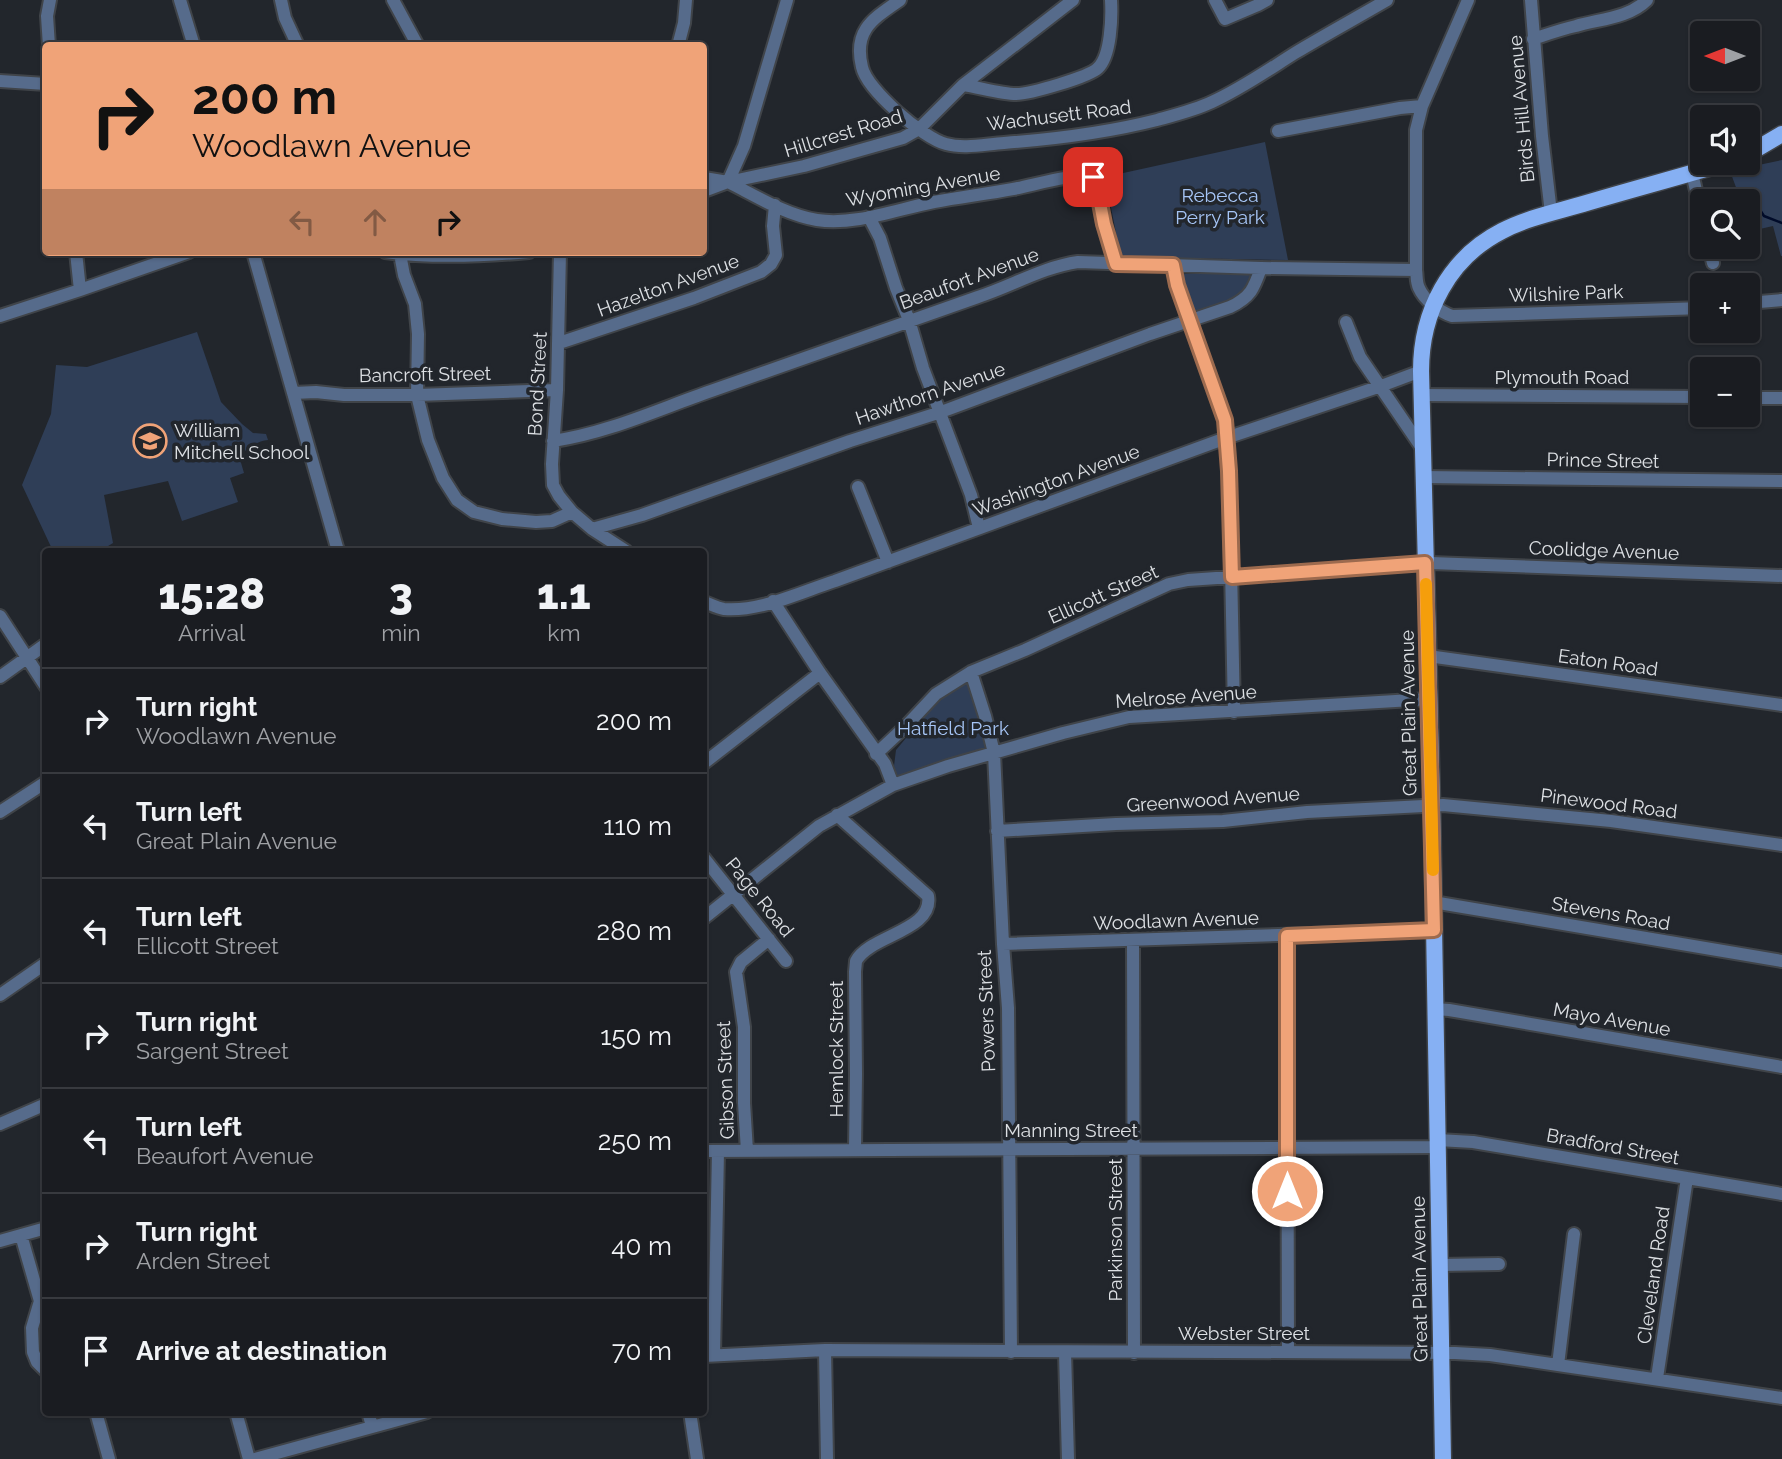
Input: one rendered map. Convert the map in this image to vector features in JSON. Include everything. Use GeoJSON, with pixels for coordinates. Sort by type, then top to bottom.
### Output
{"type":"FeatureCollection","features":[{"type":"Feature","properties":{"kind":"main road"},"geometry":{"type":"LineString","coordinates":[[1760,147],[1782,134]]}},
{"type":"Feature","properties":{"kind":"main road","name":"Great Plain Avenue"},"geometry":{"type":"LineString","coordinates":[[1443,1459],[1432,806],[1420,371],[1424,331],[1433,304],[1448,278],[1465,258],[1494,236],[1511,226],[1551,213],[1690,174]]}},
{"type":"Feature","properties":{"kind":"street"},"geometry":{"type":"LineString","coordinates":[[50,0],[47,16],[50,42]]}},
{"type":"Feature","properties":{"kind":"street"},"geometry":{"type":"LineString","coordinates":[[180,0],[193,42]]}},
{"type":"Feature","properties":{"kind":"street"},"geometry":{"type":"LineString","coordinates":[[281,0],[285,18],[296,42]]}},
{"type":"Feature","properties":{"kind":"street"},"geometry":{"type":"LineString","coordinates":[[393,0],[416,42]]}},
{"type":"Feature","properties":{"kind":"street"},"geometry":{"type":"LineString","coordinates":[[679,42],[686,0]]}},
{"type":"Feature","properties":{"kind":"street"},"geometry":{"type":"LineString","coordinates":[[707,190],[728,182],[744,146],[787,0]]}},
{"type":"Feature","properties":{"kind":"street","name":"Wachusett Road"},"geometry":{"type":"LineString","coordinates":[[900,0],[865,29],[860,37],[859,55],[863,73],[898,113],[933,140],[948,145],[1056,139],[1117,130],[1212,103],[1387,0]]}},
{"type":"Feature","properties":{"kind":"street","name":"Hillcrest Road"},"geometry":{"type":"LineString","coordinates":[[707,178],[728,182],[856,153],[903,138],[919,129],[962,85],[1073,0]]}},
{"type":"Feature","properties":{"kind":"street"},"geometry":{"type":"LineString","coordinates":[[962,85],[1017,94],[1076,80],[1097,69],[1107,49],[1111,0]]}},
{"type":"Feature","properties":{"kind":"street"},"geometry":{"type":"LineString","coordinates":[[1215,0],[1225,19],[1267,0]]}},
{"type":"Feature","properties":{"kind":"street"},"geometry":{"type":"LineString","coordinates":[[1433,304],[1417,284],[1416,130],[1422,106],[1468,0]]}},
{"type":"Feature","properties":{"kind":"street","name":"Birds Hill Avenue"},"geometry":{"type":"LineString","coordinates":[[1531,0],[1551,213]]}},
{"type":"Feature","properties":{"kind":"street"},"geometry":{"type":"LineString","coordinates":[[1534,38],[1625,14],[1647,0]]}},
{"type":"Feature","properties":{"kind":"street"},"geometry":{"type":"LineString","coordinates":[[0,81],[42,84]]}},
{"type":"Feature","properties":{"kind":"street"},"geometry":{"type":"LineString","coordinates":[[1278,131],[1422,106]]}},
{"type":"Feature","properties":{"kind":"street","name":"Wyoming Avenue"},"geometry":{"type":"LineString","coordinates":[[728,182],[775,205],[817,220],[836,221],[1073,177],[1093,177],[1116,264]]}},
{"type":"Feature","properties":{"kind":"street","name":"Hazelton Avenue"},"geometry":{"type":"LineString","coordinates":[[559,343],[694,298],[761,272],[771,264],[776,255],[773,226],[775,205]]}},
{"type":"Feature","properties":{"kind":"street"},"geometry":{"type":"LineString","coordinates":[[869,216],[880,238],[923,368],[971,495],[979,528]]}},
{"type":"Feature","properties":{"kind":"street"},"geometry":{"type":"LineString","coordinates":[[76,256],[80,290]]}},
{"type":"Feature","properties":{"kind":"street"},"geometry":{"type":"LineString","coordinates":[[0,316],[178,256]]}},
{"type":"Feature","properties":{"kind":"street"},"geometry":{"type":"LineString","coordinates":[[254,256],[337,548]]}},
{"type":"Feature","properties":{"kind":"street"},"geometry":{"type":"LineString","coordinates":[[400,256],[415,304],[418,334],[417,394],[428,440],[443,478],[457,500],[474,512],[502,519],[552,521],[572,512],[621,548]]}},
{"type":"Feature","properties":{"kind":"street","name":"Bond Street"},"geometry":{"type":"LineString","coordinates":[[560,256],[558,390],[552,464],[553,485],[572,512]]}},
{"type":"Feature","properties":{"kind":"street"},"geometry":{"type":"LineString","coordinates":[[1712,259],[1713,263]]}},
{"type":"Feature","properties":{"kind":"street","name":"Beaufort Avenue"},"geometry":{"type":"LineString","coordinates":[[553,441],[573,438],[632,420],[981,296],[1063,264],[1079,262],[1416,270]]}},
{"type":"Feature","properties":{"kind":"street"},"geometry":{"type":"LineString","coordinates":[[1173,265],[1189,321],[1225,420],[1229,471],[1234,712]]}},
{"type":"Feature","properties":{"kind":"street","name":"Hawthorn Avenue"},"geometry":{"type":"LineString","coordinates":[[592,529],[642,515],[850,441],[941,412],[1241,302],[1254,288],[1261,268]]}},
{"type":"Feature","properties":{"kind":"street"},"geometry":{"type":"LineString","coordinates":[[1760,302],[1782,300]]}},
{"type":"Feature","properties":{"kind":"street","name":"Wilshire Park"},"geometry":{"type":"LineString","coordinates":[[1433,304],[1444,313],[1456,316],[1690,308]]}},
{"type":"Feature","properties":{"kind":"street"},"geometry":{"type":"LineString","coordinates":[[1346,322],[1360,357],[1423,448]]}},
{"type":"Feature","properties":{"kind":"street","name":"Washington Avenue"},"geometry":{"type":"LineString","coordinates":[[707,603],[721,609],[748,609],[773,601],[1420,371]]}},
{"type":"Feature","properties":{"kind":"street","name":"Bancroft Street"},"geometry":{"type":"LineString","coordinates":[[293,393],[417,394],[558,390]]}},
{"type":"Feature","properties":{"kind":"street","name":"Plymouth Road"},"geometry":{"type":"LineString","coordinates":[[1421,395],[1690,397]]}},
{"type":"Feature","properties":{"kind":"street"},"geometry":{"type":"LineString","coordinates":[[1760,398],[1782,398]]}},
{"type":"Feature","properties":{"kind":"street","name":"Prince Street"},"geometry":{"type":"LineString","coordinates":[[1423,477],[1782,481]]}},
{"type":"Feature","properties":{"kind":"street"},"geometry":{"type":"LineString","coordinates":[[858,487],[888,562]]}},
{"type":"Feature","properties":{"kind":"street","name":"Ellicott Street"},"geometry":{"type":"LineString","coordinates":[[876,754],[936,694],[971,672],[1169,584],[1188,580],[1425,563]]}},
{"type":"Feature","properties":{"kind":"street","name":"Coolidge Avenue"},"geometry":{"type":"LineString","coordinates":[[1425,563],[1782,576]]}},
{"type":"Feature","properties":{"kind":"street"},"geometry":{"type":"LineString","coordinates":[[773,601],[885,764],[893,785]]}},
{"type":"Feature","properties":{"kind":"street"},"geometry":{"type":"LineString","coordinates":[[0,617],[42,681]]}},
{"type":"Feature","properties":{"kind":"street"},"geometry":{"type":"LineString","coordinates":[[0,677],[42,647]]}},
{"type":"Feature","properties":{"kind":"street","name":"Eaton Road"},"geometry":{"type":"LineString","coordinates":[[1428,656],[1782,705]]}},
{"type":"Feature","properties":{"kind":"street","name":"Powers Street"},"geometry":{"type":"LineString","coordinates":[[971,672],[994,753],[1008,1008],[1011,1352]]}},
{"type":"Feature","properties":{"kind":"street"},"geometry":{"type":"LineString","coordinates":[[707,761],[820,673]]}},
{"type":"Feature","properties":{"kind":"street","name":"Melrose Avenue"},"geometry":{"type":"LineString","coordinates":[[707,916],[819,826],[893,785],[915,776],[1129,718],[1429,699]]}},
{"type":"Feature","properties":{"kind":"street"},"geometry":{"type":"LineString","coordinates":[[0,812],[42,785]]}},
{"type":"Feature","properties":{"kind":"street","name":"Pinewood Road"},"geometry":{"type":"LineString","coordinates":[[1432,806],[1450,805],[1611,821],[1782,845]]}},
{"type":"Feature","properties":{"kind":"street","name":"Greenwood Avenue"},"geometry":{"type":"LineString","coordinates":[[997,831],[1223,821],[1307,812],[1432,806]]}},
{"type":"Feature","properties":{"kind":"street","name":"Hemlock Street"},"geometry":{"type":"LineString","coordinates":[[837,815],[928,897],[929,904],[923,915],[906,930],[876,942],[856,961],[855,1150]]}},
{"type":"Feature","properties":{"kind":"street","name":"Page Road"},"geometry":{"type":"LineString","coordinates":[[707,862],[786,961]]}},
{"type":"Feature","properties":{"kind":"street","name":"Stevens Road"},"geometry":{"type":"LineString","coordinates":[[1433,902],[1782,961]]}},
{"type":"Feature","properties":{"kind":"street","name":"Woodlawn Avenue"},"geometry":{"type":"LineString","coordinates":[[1003,944],[1434,930]]}},
{"type":"Feature","properties":{"kind":"street"},"geometry":{"type":"LineString","coordinates":[[1287,936],[1288,1352]]}},
{"type":"Feature","properties":{"kind":"street","name":"Gibson Street"},"geometry":{"type":"LineString","coordinates":[[747,1151],[744,1027],[736,972],[741,962],[769,939]]}},
{"type":"Feature","properties":{"kind":"street","name":"Parkinson Street"},"geometry":{"type":"LineString","coordinates":[[1133,940],[1135,1353]]}},
{"type":"Feature","properties":{"kind":"street"},"geometry":{"type":"LineString","coordinates":[[0,995],[42,966]]}},
{"type":"Feature","properties":{"kind":"street","name":"Mayo Avenue"},"geometry":{"type":"LineString","coordinates":[[1435,1009],[1782,1067]]}},
{"type":"Feature","properties":{"kind":"street"},"geometry":{"type":"LineString","coordinates":[[0,1124],[42,1106]]}},
{"type":"Feature","properties":{"kind":"street","name":"Bradford Street"},"geometry":{"type":"LineString","coordinates":[[1438,1143],[1473,1142],[1782,1194]]}},
{"type":"Feature","properties":{"kind":"street","name":"Manning Street"},"geometry":{"type":"LineString","coordinates":[[707,1151],[1287,1148],[1438,1143]]}},
{"type":"Feature","properties":{"kind":"street"},"geometry":{"type":"LineString","coordinates":[[708,1356],[709,1254],[718,1151]]}},
{"type":"Feature","properties":{"kind":"street","name":"Cleveland Road"},"geometry":{"type":"LineString","coordinates":[[1657,1378],[1687,1178]]}},
{"type":"Feature","properties":{"kind":"street"},"geometry":{"type":"LineString","coordinates":[[0,1241],[42,1229]]}},
{"type":"Feature","properties":{"kind":"street"},"geometry":{"type":"LineString","coordinates":[[1558,1365],[1574,1234]]}},
{"type":"Feature","properties":{"kind":"street"},"geometry":{"type":"LineString","coordinates":[[21,1235],[42,1299]]}},
{"type":"Feature","properties":{"kind":"street"},"geometry":{"type":"LineString","coordinates":[[1440,1265],[1499,1264]]}},
{"type":"Feature","properties":{"kind":"street"},"geometry":{"type":"LineString","coordinates":[[42,1304],[32,1328],[31,1338],[34,1356],[42,1368]]}},
{"type":"Feature","properties":{"kind":"street"},"geometry":{"type":"LineString","coordinates":[[825,1350],[827,1459]]}},
{"type":"Feature","properties":{"kind":"street","name":"Webster Street"},"geometry":{"type":"LineString","coordinates":[[708,1356],[825,1350],[1441,1353],[1490,1355],[1782,1398]]}},
{"type":"Feature","properties":{"kind":"street"},"geometry":{"type":"LineString","coordinates":[[1065,1352],[1068,1459]]}},
{"type":"Feature","properties":{"kind":"street"},"geometry":{"type":"LineString","coordinates":[[97,1416],[109,1459]]}},
{"type":"Feature","properties":{"kind":"street"},"geometry":{"type":"LineString","coordinates":[[237,1416],[249,1459]]}},
{"type":"Feature","properties":{"kind":"street"},"geometry":{"type":"LineString","coordinates":[[369,1416],[372,1426]]}},
{"type":"Feature","properties":{"kind":"street"},"geometry":{"type":"LineString","coordinates":[[256,1459],[411,1416]]}},
{"type":"Feature","properties":{"kind":"street"},"geometry":{"type":"LineString","coordinates":[[691,1416],[697,1459]]}},
{"type":"Feature","properties":{"kind":"green space","name":"Rebecca Perry Park"},"geometry":{"type":"Polygon","coordinates":[[[1265,142],[1288,260],[1126,257],[1120,253],[1105,177],[1265,142]]]}},
{"type":"Feature","properties":{"kind":"green space"},"geometry":{"type":"Polygon","coordinates":[[[1782,160],[1782,256],[1773,226],[1760,229],[1760,189],[1737,189],[1731,175],[1760,175],[1760,165],[1782,160]]]}},
{"type":"Feature","properties":{"kind":"green space"},"geometry":{"type":"Polygon","coordinates":[[[1253,272],[1246,294],[1192,314],[1181,274],[1253,272]]]}},
{"type":"Feature","properties":{"kind":"green space","name":"William Mitchell School"},"geometry":{"type":"Polygon","coordinates":[[[197,332],[221,402],[253,433],[266,434],[268,440],[256,444],[239,456],[244,473],[230,478],[238,502],[182,521],[168,481],[104,495],[113,543],[105,548],[52,548],[22,485],[51,414],[56,365],[87,367],[197,332]]]}},
{"type":"Feature","properties":{"kind":"green space","name":"Hatfield Park"},"geometry":{"type":"Polygon","coordinates":[[[965,684],[972,687],[986,746],[982,752],[906,776],[897,775],[894,766],[896,750],[936,702],[954,688],[965,684]]]}},
{"type":"Feature","properties":{"kind":"waterway"},"geometry":{"type":"LineString","coordinates":[[1760,210],[1764,216],[1782,223]]}},
{"type":"Feature","properties":{"kind":"slow traffic"},"geometry":{"type":"LineString","coordinates":[[1426,584],[1433,870]]}},
{"type":"Feature","properties":{"kind":"place","name":"William Mitchell School"},"geometry":{"type":"Point","coordinates":[150,441]}},
{"type":"Feature","properties":{"kind":"route"},"geometry":{"type":"LineString","coordinates":[[1093,177],[1116,264],[1173,265],[1177,285],[1225,420],[1232,577],[1425,563],[1434,930],[1287,936],[1287,1191]]}}]}
